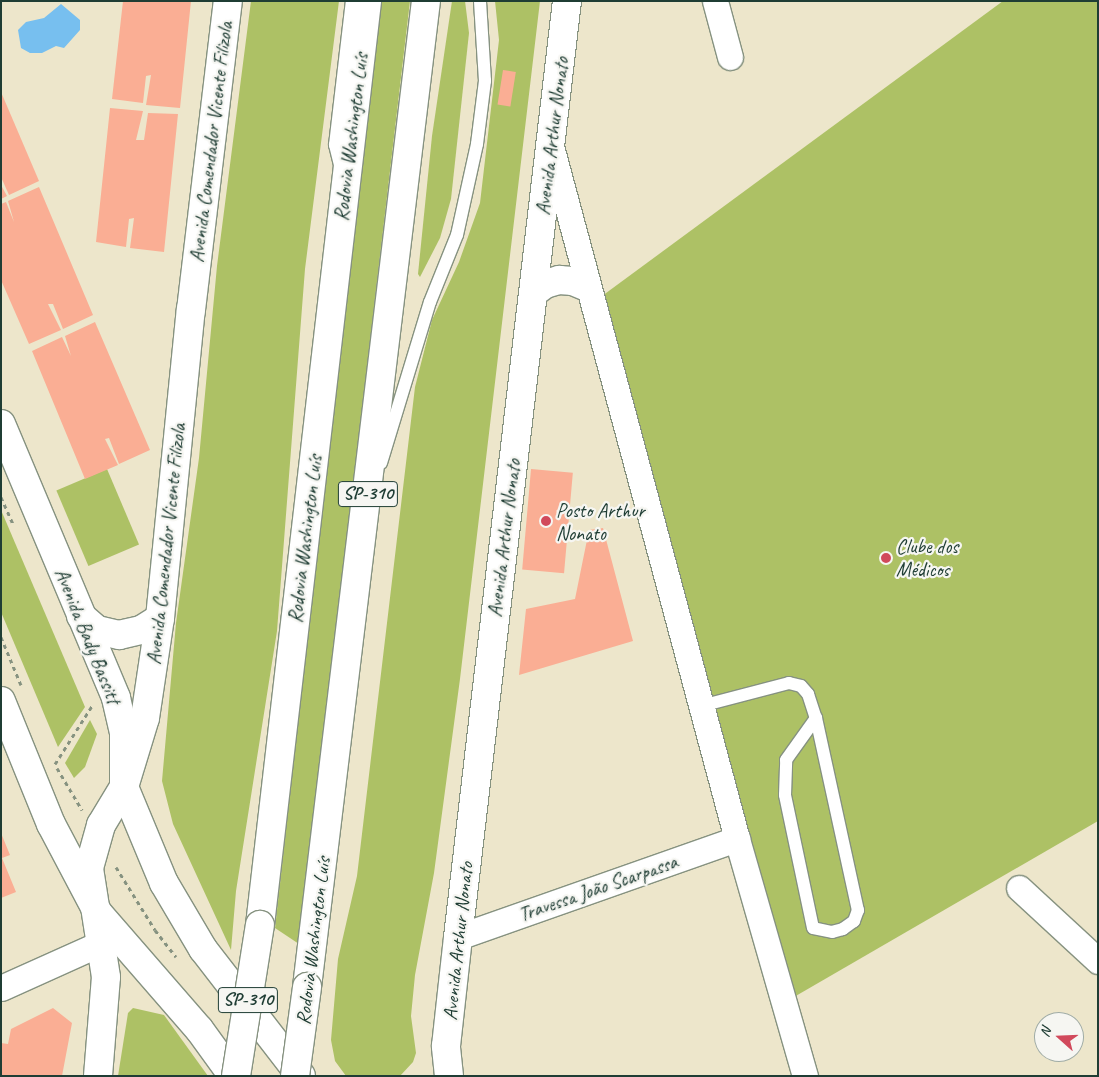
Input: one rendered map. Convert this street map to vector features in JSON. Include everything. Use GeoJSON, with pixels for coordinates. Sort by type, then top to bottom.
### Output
{"type":"FeatureCollection","features":[{"type":"Feature","properties":{"kind":"main road","name":"Avenida Comendador Vicente Filizola"},"geometry":{"type":"LineString","coordinates":[[98,1076],[106,977],[91,860],[104,818],[124,787],[145,718],[160,618],[191,310],[228,1]]}},
{"type":"Feature","properties":{"kind":"main road","name":"Rodovia Washington Luís"},"geometry":{"type":"LineString","coordinates":[[235,1076],[260,925],[368,1]]}},
{"type":"Feature","properties":{"kind":"main road","name":"Rodovia Washington Luís"},"geometry":{"type":"LineString","coordinates":[[295,1076],[365,518],[426,1]]}},
{"type":"Feature","properties":{"kind":"main road","name":"Avenida Arthur Nonato"},"geometry":{"type":"LineString","coordinates":[[449,1076],[446,1046],[567,1]]}},
{"type":"Feature","properties":{"kind":"main road"},"geometry":{"type":"LineString","coordinates":[[533,293],[545,284],[559,280],[573,281],[587,287]]}},
{"type":"Feature","properties":{"kind":"main road","name":"Avenida Bady Bassitt"},"geometry":{"type":"LineString","coordinates":[[1,424],[116,698],[124,734],[124,787],[164,883],[203,949],[301,1076]]}},
{"type":"Feature","properties":{"kind":"main road"},"geometry":{"type":"LineString","coordinates":[[81,616],[97,630],[119,635],[141,630],[160,618]]}},
{"type":"Feature","properties":{"kind":"main road"},"geometry":{"type":"LineString","coordinates":[[2,704],[51,824],[98,913],[199,1029],[235,1076]]}},
{"type":"Feature","properties":{"kind":"street"},"geometry":{"type":"LineString","coordinates":[[715,1],[730,57]]}},
{"type":"Feature","properties":{"kind":"street"},"geometry":{"type":"LineString","coordinates":[[550,145],[737,839],[806,1073]]}},
{"type":"Feature","properties":{"kind":"street","name":"Travessa João Scarpassa"},"geometry":{"type":"LineString","coordinates":[[458,937],[737,839]]}},
{"type":"Feature","properties":{"kind":"street"},"geometry":{"type":"LineString","coordinates":[[1019,888],[1098,961]]}},
{"type":"Feature","properties":{"kind":"street"},"geometry":{"type":"LineString","coordinates":[[1,988],[101,943]]}},
{"type":"Feature","properties":{"kind":"lane"},"geometry":{"type":"LineString","coordinates":[[345,186],[335,145],[352,1]]}},
{"type":"Feature","properties":{"kind":"lane"},"geometry":{"type":"LineString","coordinates":[[365,518],[430,302],[457,235],[477,144],[485,81],[480,1]]}},
{"type":"Feature","properties":{"kind":"lane"},"geometry":{"type":"LineString","coordinates":[[701,706],[790,683],[801,686],[808,694],[816,718],[858,910],[854,920],[843,929],[832,932],[813,928],[785,795],[786,760],[816,718]]}},
{"type":"Feature","properties":{"kind":"path"},"geometry":{"type":"LineString","coordinates":[[55,764],[93,704]]}},
{"type":"Feature","properties":{"kind":"green space"},"geometry":{"type":"Polygon","coordinates":[[[251,1],[339,1],[305,269],[277,631],[236,891],[231,950],[173,824],[162,781],[176,623],[199,458],[217,266],[251,1]]]}},
{"type":"Feature","properties":{"kind":"green space"},"geometry":{"type":"Polygon","coordinates":[[[379,1],[410,1],[299,944],[275,928],[379,1]]]}},
{"type":"Feature","properties":{"kind":"green space"},"geometry":{"type":"Polygon","coordinates":[[[452,1],[465,1],[469,33],[451,199],[440,238],[420,277],[418,274],[432,136],[452,1]]]}},
{"type":"Feature","properties":{"kind":"green space"},"geometry":{"type":"Polygon","coordinates":[[[495,1],[540,1],[460,679],[434,873],[415,975],[411,1016],[416,1053],[413,1062],[400,1076],[346,1076],[335,1061],[331,1040],[338,959],[357,876],[415,387],[432,320],[459,262],[480,203],[499,40],[495,1]]]}},
{"type":"Feature","properties":{"kind":"green space","name":"Clube dos Médicos"},"geometry":{"type":"Polygon","coordinates":[[[1003,1],[1098,1],[1098,821],[794,997],[602,296],[1003,1]]]}},
{"type":"Feature","properties":{"kind":"green space"},"geometry":{"type":"Polygon","coordinates":[[[107,469],[139,544],[88,566],[56,490],[107,469]]]}},
{"type":"Feature","properties":{"kind":"green space"},"geometry":{"type":"Polygon","coordinates":[[[1,510],[85,707],[58,747],[1,612],[1,510]]]}},
{"type":"Feature","properties":{"kind":"green space"},"geometry":{"type":"Polygon","coordinates":[[[90,720],[97,734],[85,767],[74,778],[65,763],[90,720]]]}},
{"type":"Feature","properties":{"kind":"green space"},"geometry":{"type":"Polygon","coordinates":[[[133,1008],[164,1015],[208,1076],[118,1076],[128,1013],[133,1008]]]}},
{"type":"Feature","properties":{"kind":"water"},"geometry":{"type":"Polygon","coordinates":[[[61,4],[80,20],[80,30],[64,48],[56,46],[42,53],[30,53],[21,48],[18,30],[26,22],[44,18],[61,4]]]}},
{"type":"Feature","properties":{"kind":"building"},"geometry":{"type":"Polygon","coordinates":[[[123,1],[191,1],[180,108],[146,105],[151,75],[146,76],[143,103],[112,99],[123,1]]]}},
{"type":"Feature","properties":{"kind":"building"},"geometry":{"type":"Polygon","coordinates":[[[503,70],[516,72],[510,107],[498,105],[503,70]]]}},
{"type":"Feature","properties":{"kind":"building"},"geometry":{"type":"Polygon","coordinates":[[[1,92],[39,181],[9,195],[1,177],[1,92]]]}},
{"type":"Feature","properties":{"kind":"building"},"geometry":{"type":"Polygon","coordinates":[[[110,108],[143,111],[136,140],[144,140],[148,113],[178,114],[164,252],[130,248],[134,218],[129,219],[126,247],[96,242],[110,108]]]}},
{"type":"Feature","properties":{"kind":"building"},"geometry":{"type":"Polygon","coordinates":[[[1,185],[7,196],[1,199],[1,185]]]}},
{"type":"Feature","properties":{"kind":"building"},"geometry":{"type":"Polygon","coordinates":[[[39,187],[93,315],[63,329],[53,304],[48,304],[61,330],[29,344],[1,280],[1,204],[6,202],[14,222],[8,201],[39,187]]]}},
{"type":"Feature","properties":{"kind":"building"},"geometry":{"type":"Polygon","coordinates":[[[95,322],[150,450],[119,464],[109,438],[105,439],[118,465],[85,479],[32,351],[62,337],[71,356],[65,336],[95,322]]]}},
{"type":"Feature","properties":{"kind":"building","name":"Posto Arthur Nonato"},"geometry":{"type":"Polygon","coordinates":[[[531,469],[573,473],[564,573],[522,570],[531,469]]]}},
{"type":"Feature","properties":{"kind":"building"},"geometry":{"type":"Polygon","coordinates":[[[603,528],[633,641],[519,675],[526,609],[575,599],[589,530],[603,528]]]}},
{"type":"Feature","properties":{"kind":"building"},"geometry":{"type":"Polygon","coordinates":[[[1,833],[10,855],[2,858],[16,892],[1,898],[1,833]]]}},
{"type":"Feature","properties":{"kind":"building"},"geometry":{"type":"Polygon","coordinates":[[[53,1008],[72,1023],[62,1076],[1,1076],[1,1043],[8,1044],[11,1029],[53,1008]]]}},
{"type":"Feature","properties":{"kind":"place","name":"Posto Arthur Nonato"},"geometry":{"type":"Point","coordinates":[546,521]}},
{"type":"Feature","properties":{"kind":"place","name":"Clube dos Médicos"},"geometry":{"type":"Point","coordinates":[886,558]}}]}
